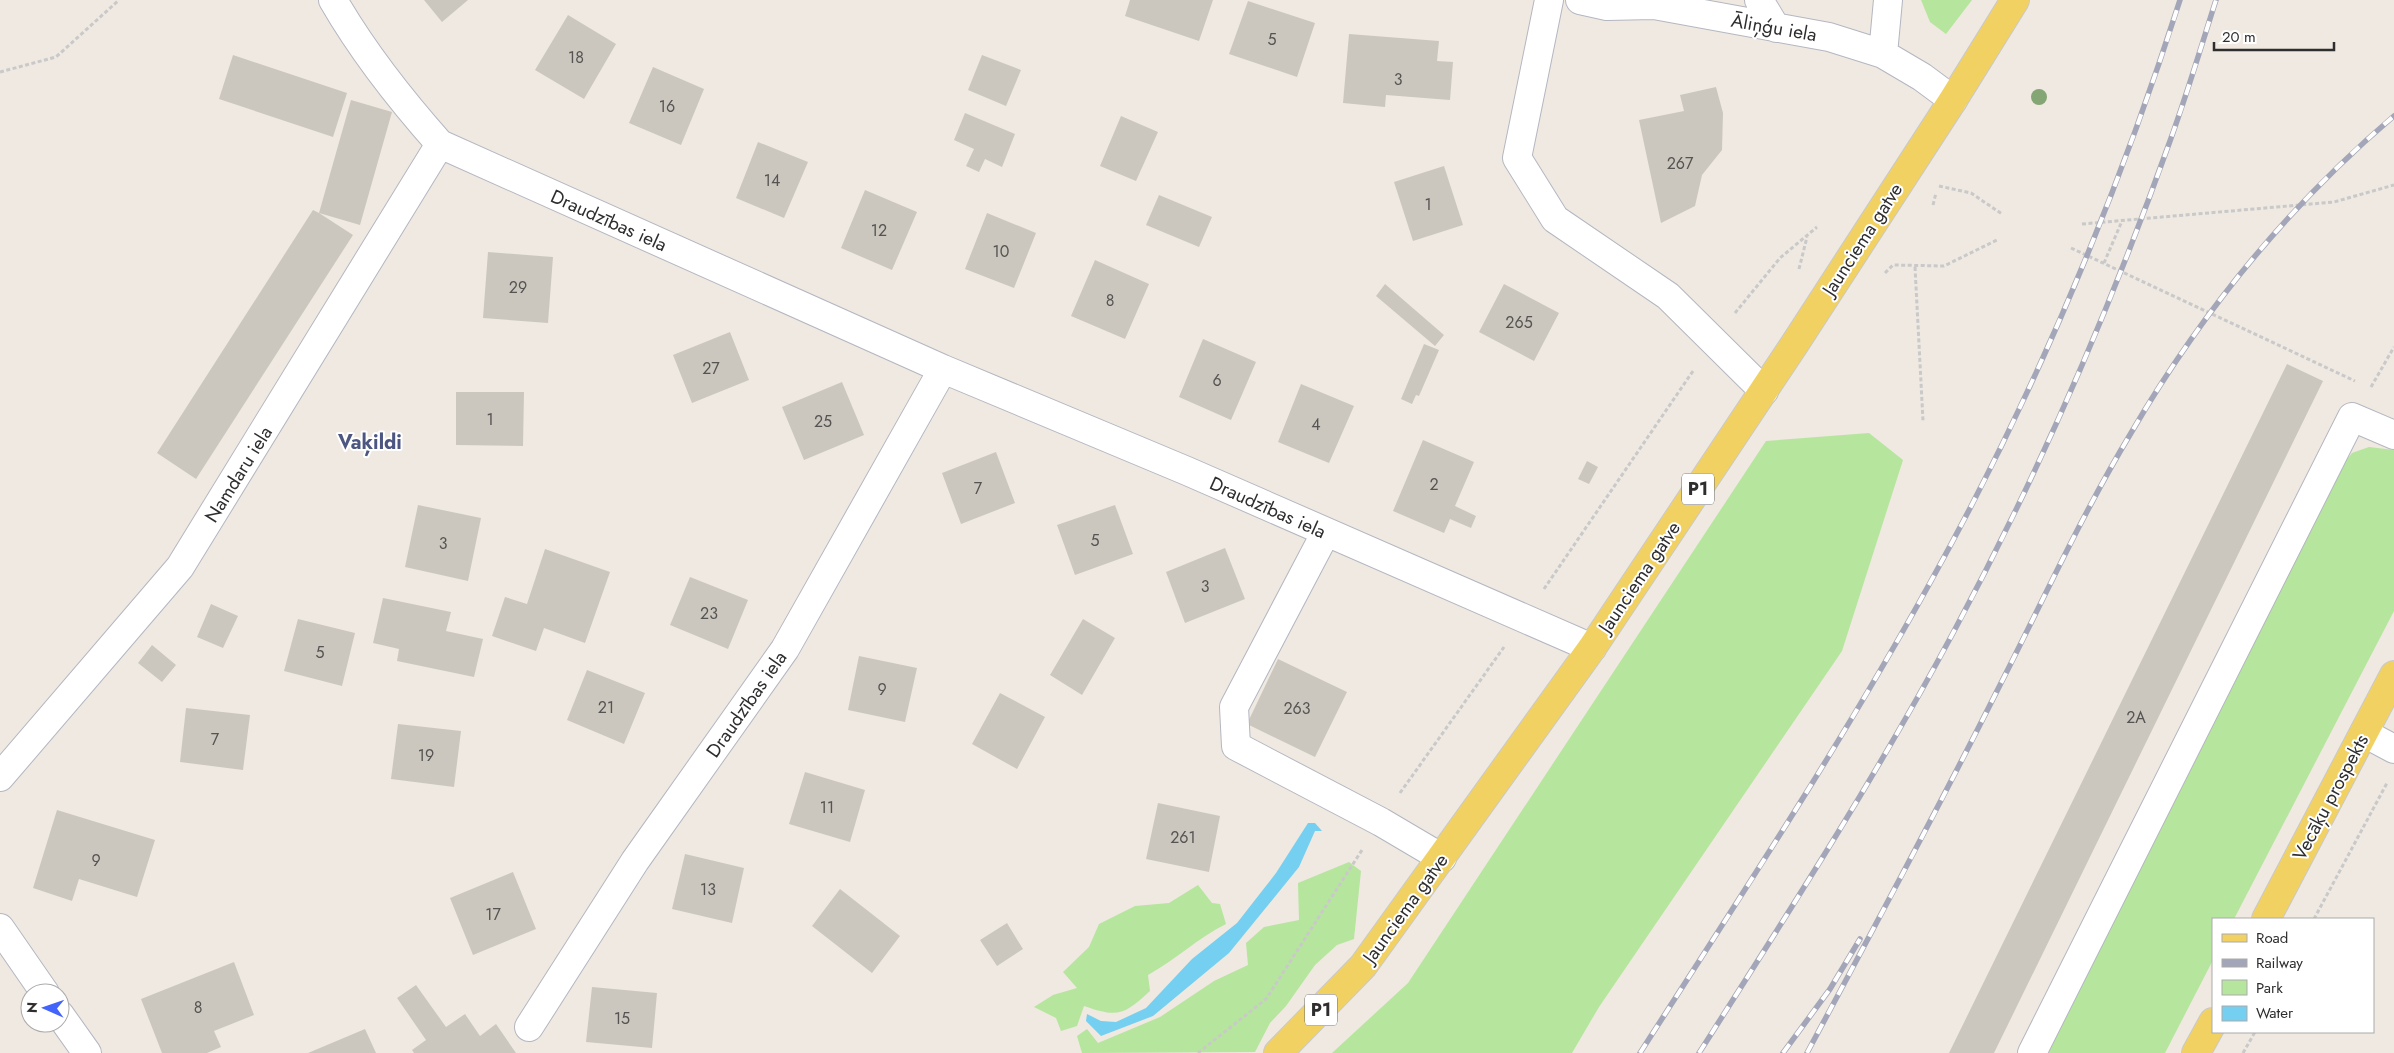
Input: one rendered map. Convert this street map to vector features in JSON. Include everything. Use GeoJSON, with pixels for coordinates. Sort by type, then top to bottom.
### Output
{"type":"FeatureCollection","features":[{"type":"Feature","properties":{"kind":"main road","name":"Jaunciema gatve"},"geometry":{"type":"LineString","coordinates":[[1278,1053],[1364,966],[1592,648],[1764,391],[1953,100],[2015,0]]}},
{"type":"Feature","properties":{"kind":"main road","name":"Vecāķu prospekts"},"geometry":{"type":"LineString","coordinates":[[2267,918],[2394,675]]}},
{"type":"Feature","properties":{"kind":"main road"},"geometry":{"type":"LineString","coordinates":[[2196,1053],[2212,1024]]}},
{"type":"Feature","properties":{"kind":"street","name":"Draudzības iela"},"geometry":{"type":"LineString","coordinates":[[333,0],[356,39],[418,119],[440,144],[943,369],[1326,532],[1592,648]]}},
{"type":"Feature","properties":{"kind":"street"},"geometry":{"type":"LineString","coordinates":[[1549,0],[1517,158],[1555,219],[1668,296],[1764,391]]}},
{"type":"Feature","properties":{"kind":"street","name":"Āliņģu iela"},"geometry":{"type":"LineString","coordinates":[[1580,0],[1606,6],[1654,5],[1829,37],[1883,54],[1922,77],[1953,100]]}},
{"type":"Feature","properties":{"kind":"street"},"geometry":{"type":"LineString","coordinates":[[1759,0],[1776,28]]}},
{"type":"Feature","properties":{"kind":"street"},"geometry":{"type":"LineString","coordinates":[[1883,54],[1888,0]]}},
{"type":"Feature","properties":{"kind":"street","name":"Namdaru iela"},"geometry":{"type":"LineString","coordinates":[[0,777],[180,567],[440,144]]}},
{"type":"Feature","properties":{"kind":"street","name":"Draudzības iela"},"geometry":{"type":"LineString","coordinates":[[529,1028],[635,861],[785,649],[943,369]]}},
{"type":"Feature","properties":{"kind":"street"},"geometry":{"type":"LineString","coordinates":[[2032,1053],[2352,417],[2394,436]]}},
{"type":"Feature","properties":{"kind":"street"},"geometry":{"type":"LineString","coordinates":[[1326,532],[1234,707],[1236,746],[1380,822],[1442,858]]}},
{"type":"Feature","properties":{"kind":"street"},"geometry":{"type":"LineString","coordinates":[[2364,734],[2394,749]]}},
{"type":"Feature","properties":{"kind":"street"},"geometry":{"type":"LineString","coordinates":[[0,928],[38,983]]}},
{"type":"Feature","properties":{"kind":"street"},"geometry":{"type":"LineString","coordinates":[[70,1029],[87,1053]]}},
{"type":"Feature","properties":{"kind":"path"},"geometry":{"type":"LineString","coordinates":[[0,72],[56,57],[119,0]]}},
{"type":"Feature","properties":{"kind":"path"},"geometry":{"type":"LineString","coordinates":[[2082,224],[2334,202],[2394,185]]}},
{"type":"Feature","properties":{"kind":"path"},"geometry":{"type":"LineString","coordinates":[[1938,186],[1971,193],[2002,214]]}},
{"type":"Feature","properties":{"kind":"path"},"geometry":{"type":"LineString","coordinates":[[2104,263],[2122,221]]}},
{"type":"Feature","properties":{"kind":"path"},"geometry":{"type":"LineString","coordinates":[[1893,265],[1916,267],[1944,266],[1997,240]]}},
{"type":"Feature","properties":{"kind":"path"},"geometry":{"type":"LineString","coordinates":[[2071,248],[2378,392]]}},
{"type":"Feature","properties":{"kind":"path"},"geometry":{"type":"LineString","coordinates":[[1916,267],[1923,421]]}},
{"type":"Feature","properties":{"kind":"path"},"geometry":{"type":"LineString","coordinates":[[2370,388],[2394,347]]}},
{"type":"Feature","properties":{"kind":"path"},"geometry":{"type":"LineString","coordinates":[[2315,918],[2389,778]]}},
{"type":"Feature","properties":{"kind":"path"},"geometry":{"type":"LineString","coordinates":[[2243,1053],[2254,1033]]}},
{"type":"Feature","properties":{"kind":"green space"},"geometry":{"type":"Polygon","coordinates":[[[1921,0],[1972,0],[1946,34],[1930,22],[1921,0]]]}},
{"type":"Feature","properties":{"kind":"green space"},"geometry":{"type":"Polygon","coordinates":[[[1869,433],[1903,460],[1842,651],[1599,1007],[1572,1053],[1332,1053],[1408,983],[1766,441],[1869,433]]]}},
{"type":"Feature","properties":{"kind":"green space"},"geometry":{"type":"Polygon","coordinates":[[[2369,447],[2394,450],[2394,611],[2235,918],[2212,918],[2212,962],[2165,1053],[2045,1053],[2339,469],[2352,453],[2369,447]]]}},
{"type":"Feature","properties":{"kind":"green space"},"geometry":{"type":"Polygon","coordinates":[[[1349,862],[1361,871],[1354,939],[1337,945],[1315,965],[1286,1006],[1270,1023],[1255,1052],[1082,1053],[1077,1036],[1087,1029],[1098,1043],[1160,1017],[1214,981],[1248,965],[1246,943],[1264,927],[1299,920],[1298,883],[1349,862]]]}},
{"type":"Feature","properties":{"kind":"green space"},"geometry":{"type":"Polygon","coordinates":[[[1198,885],[1212,903],[1220,904],[1226,924],[1148,975],[1150,991],[1134,1005],[1120,1012],[1113,1013],[1084,1006],[1077,1026],[1061,1031],[1056,1018],[1034,1007],[1053,995],[1077,988],[1063,972],[1089,947],[1099,924],[1135,906],[1169,903],[1198,885]]]}},
{"type":"Feature","properties":{"kind":"water"},"geometry":{"type":"Polygon","coordinates":[[[1308,823],[1315,823],[1322,831],[1315,831],[1299,867],[1229,953],[1153,1016],[1101,1036],[1086,1021],[1087,1014],[1101,1021],[1116,1022],[1146,1008],[1192,959],[1237,923],[1276,873],[1308,823]]]}},
{"type":"Feature","properties":{"kind":"building"},"geometry":{"type":"Polygon","coordinates":[[[424,0],[468,0],[442,22],[424,0]]]}},
{"type":"Feature","properties":{"kind":"building"},"geometry":{"type":"Polygon","coordinates":[[[1130,0],[1213,0],[1199,41],[1125,16],[1130,0]]]}},
{"type":"Feature","properties":{"kind":"building"},"geometry":{"type":"Polygon","coordinates":[[[1248,1],[1315,23],[1297,77],[1229,54],[1248,1]]]}},
{"type":"Feature","properties":{"kind":"building"},"geometry":{"type":"Polygon","coordinates":[[[568,15],[616,44],[584,99],[535,70],[568,15]]]}},
{"type":"Feature","properties":{"kind":"building"},"geometry":{"type":"Polygon","coordinates":[[[1349,34],[1439,41],[1437,61],[1453,62],[1450,100],[1386,95],[1385,107],[1343,103],[1349,34]]]}},
{"type":"Feature","properties":{"kind":"building"},"geometry":{"type":"Polygon","coordinates":[[[233,55],[347,93],[333,137],[219,99],[233,55]]]}},
{"type":"Feature","properties":{"kind":"building"},"geometry":{"type":"Polygon","coordinates":[[[982,55],[1021,70],[1006,106],[968,90],[982,55]]]}},
{"type":"Feature","properties":{"kind":"building"},"geometry":{"type":"Polygon","coordinates":[[[653,67],[704,89],[681,145],[629,123],[653,67]]]}},
{"type":"Feature","properties":{"kind":"building"},"geometry":{"type":"Polygon","coordinates":[[[1716,87],[1723,113],[1722,150],[1702,175],[1695,206],[1661,223],[1639,120],[1684,111],[1680,95],[1716,87]]]}},
{"type":"Feature","properties":{"kind":"building"},"geometry":{"type":"Polygon","coordinates":[[[351,100],[392,112],[360,225],[319,213],[351,100]]]}},
{"type":"Feature","properties":{"kind":"building"},"geometry":{"type":"Polygon","coordinates":[[[965,113],[1015,134],[1002,167],[985,159],[979,172],[966,166],[974,149],[954,140],[965,113]]]}},
{"type":"Feature","properties":{"kind":"building"},"geometry":{"type":"Polygon","coordinates":[[[1121,116],[1158,132],[1136,181],[1100,166],[1121,116]]]}},
{"type":"Feature","properties":{"kind":"building"},"geometry":{"type":"Polygon","coordinates":[[[758,142],[808,162],[784,218],[736,198],[758,142]]]}},
{"type":"Feature","properties":{"kind":"building"},"geometry":{"type":"Polygon","coordinates":[[[1444,166],[1463,225],[1413,241],[1394,182],[1444,166]]]}},
{"type":"Feature","properties":{"kind":"building"},"geometry":{"type":"Polygon","coordinates":[[[865,190],[917,212],[892,270],[841,248],[865,190]]]}},
{"type":"Feature","properties":{"kind":"building"},"geometry":{"type":"Polygon","coordinates":[[[1159,195],[1212,217],[1199,247],[1146,225],[1159,195]]]}},
{"type":"Feature","properties":{"kind":"building"},"geometry":{"type":"Polygon","coordinates":[[[313,210],[353,235],[196,479],[157,453],[313,210]]]}},
{"type":"Feature","properties":{"kind":"building"},"geometry":{"type":"Polygon","coordinates":[[[987,213],[1036,233],[1014,288],[965,269],[987,213]]]}},
{"type":"Feature","properties":{"kind":"building"},"geometry":{"type":"Polygon","coordinates":[[[488,252],[553,257],[548,323],[483,318],[488,252]]]}},
{"type":"Feature","properties":{"kind":"building"},"geometry":{"type":"Polygon","coordinates":[[[1095,260],[1149,284],[1125,339],[1071,316],[1095,260]]]}},
{"type":"Feature","properties":{"kind":"building"},"geometry":{"type":"Polygon","coordinates":[[[1385,284],[1444,335],[1435,346],[1376,296],[1385,284]]]}},
{"type":"Feature","properties":{"kind":"building"},"geometry":{"type":"Polygon","coordinates":[[[1504,284],[1559,313],[1534,361],[1479,332],[1504,284]]]}},
{"type":"Feature","properties":{"kind":"building"},"geometry":{"type":"Polygon","coordinates":[[[730,332],[749,380],[692,403],[673,355],[730,332]]]}},
{"type":"Feature","properties":{"kind":"building"},"geometry":{"type":"Polygon","coordinates":[[[1203,339],[1256,362],[1231,420],[1179,397],[1203,339]]]}},
{"type":"Feature","properties":{"kind":"building"},"geometry":{"type":"Polygon","coordinates":[[[1424,344],[1439,350],[1419,396],[1416,395],[1412,404],[1401,399],[1424,344]]]}},
{"type":"Feature","properties":{"kind":"building"},"geometry":{"type":"Polygon","coordinates":[[[2287,364],[2323,381],[1994,1053],[1949,1053],[2287,364]]]}},
{"type":"Feature","properties":{"kind":"building"},"geometry":{"type":"Polygon","coordinates":[[[842,382],[864,435],[804,460],[782,407],[842,382]]]}},
{"type":"Feature","properties":{"kind":"building"},"geometry":{"type":"Polygon","coordinates":[[[1301,384],[1354,406],[1329,463],[1278,442],[1301,384]]]}},
{"type":"Feature","properties":{"kind":"building"},"geometry":{"type":"Polygon","coordinates":[[[456,392],[524,392],[523,446],[456,445],[456,392]]]}},
{"type":"Feature","properties":{"kind":"building"},"geometry":{"type":"Polygon","coordinates":[[[1423,440],[1474,462],[1455,506],[1476,516],[1471,528],[1450,519],[1444,533],[1393,511],[1423,440]]]}},
{"type":"Feature","properties":{"kind":"building"},"geometry":{"type":"Polygon","coordinates":[[[996,452],[1015,503],[961,524],[942,473],[996,452]]]}},
{"type":"Feature","properties":{"kind":"building"},"geometry":{"type":"Polygon","coordinates":[[[1587,461],[1598,467],[1589,484],[1578,479],[1587,461]]]}},
{"type":"Feature","properties":{"kind":"building"},"geometry":{"type":"Polygon","coordinates":[[[418,505],[481,518],[468,581],[405,567],[418,505]]]}},
{"type":"Feature","properties":{"kind":"building"},"geometry":{"type":"Polygon","coordinates":[[[1115,505],[1133,554],[1075,575],[1057,525],[1115,505]]]}},
{"type":"Feature","properties":{"kind":"building"},"geometry":{"type":"Polygon","coordinates":[[[1225,548],[1245,599],[1185,623],[1166,572],[1225,548]]]}},
{"type":"Feature","properties":{"kind":"building"},"geometry":{"type":"Polygon","coordinates":[[[545,549],[610,572],[585,643],[544,628],[536,651],[492,636],[505,597],[527,604],[545,549]]]}},
{"type":"Feature","properties":{"kind":"building"},"geometry":{"type":"Polygon","coordinates":[[[690,577],[748,600],[728,649],[670,625],[690,577]]]}},
{"type":"Feature","properties":{"kind":"building"},"geometry":{"type":"Polygon","coordinates":[[[383,598],[451,612],[446,631],[483,639],[474,677],[397,661],[399,649],[373,643],[383,598]]]}},
{"type":"Feature","properties":{"kind":"building"},"geometry":{"type":"Polygon","coordinates":[[[211,604],[238,616],[223,648],[197,637],[211,604]]]}},
{"type":"Feature","properties":{"kind":"building"},"geometry":{"type":"Polygon","coordinates":[[[298,619],[355,633],[342,686],[284,671],[298,619]]]}},
{"type":"Feature","properties":{"kind":"building"},"geometry":{"type":"Polygon","coordinates":[[[1083,619],[1115,638],[1082,695],[1050,675],[1083,619]]]}},
{"type":"Feature","properties":{"kind":"building"},"geometry":{"type":"Polygon","coordinates":[[[152,645],[176,665],[162,682],[138,663],[152,645]]]}},
{"type":"Feature","properties":{"kind":"building"},"geometry":{"type":"Polygon","coordinates":[[[859,656],[917,668],[905,722],[848,710],[859,656]]]}},
{"type":"Feature","properties":{"kind":"building"},"geometry":{"type":"Polygon","coordinates":[[[1278,659],[1347,692],[1315,757],[1247,724],[1278,659]]]}},
{"type":"Feature","properties":{"kind":"building"},"geometry":{"type":"Polygon","coordinates":[[[587,670],[645,693],[624,744],[567,720],[587,670]]]}},
{"type":"Feature","properties":{"kind":"building"},"geometry":{"type":"Polygon","coordinates":[[[1000,693],[1045,717],[1017,769],[972,744],[1000,693]]]}},
{"type":"Feature","properties":{"kind":"building"},"geometry":{"type":"Polygon","coordinates":[[[186,708],[250,715],[243,770],[180,762],[186,708]]]}},
{"type":"Feature","properties":{"kind":"building"},"geometry":{"type":"Polygon","coordinates":[[[398,724],[461,731],[454,787],[391,779],[398,724]]]}},
{"type":"Feature","properties":{"kind":"building"},"geometry":{"type":"Polygon","coordinates":[[[805,772],[865,790],[850,842],[789,824],[805,772]]]}},
{"type":"Feature","properties":{"kind":"building"},"geometry":{"type":"Polygon","coordinates":[[[1158,803],[1220,816],[1209,872],[1146,859],[1158,803]]]}},
{"type":"Feature","properties":{"kind":"building"},"geometry":{"type":"Polygon","coordinates":[[[57,810],[155,840],[137,897],[79,879],[72,901],[33,888],[57,810]]]}},
{"type":"Feature","properties":{"kind":"building"},"geometry":{"type":"Polygon","coordinates":[[[685,854],[744,868],[732,923],[672,909],[685,854]]]}},
{"type":"Feature","properties":{"kind":"building"},"geometry":{"type":"Polygon","coordinates":[[[513,872],[536,929],[473,955],[450,898],[513,872]]]}},
{"type":"Feature","properties":{"kind":"building"},"geometry":{"type":"Polygon","coordinates":[[[840,889],[900,936],[872,973],[812,926],[840,889]]]}},
{"type":"Feature","properties":{"kind":"building"},"geometry":{"type":"Polygon","coordinates":[[[1007,923],[1023,949],[997,966],[980,940],[1007,923]]]}},
{"type":"Feature","properties":{"kind":"building"},"geometry":{"type":"Polygon","coordinates":[[[234,962],[254,1015],[214,1031],[221,1047],[207,1053],[162,1053],[141,999],[234,962]]]}},
{"type":"Feature","properties":{"kind":"building"},"geometry":{"type":"Polygon","coordinates":[[[416,985],[446,1027],[465,1014],[480,1036],[496,1024],[516,1053],[414,1053],[412,1050],[426,1040],[397,998],[416,985]]]}},
{"type":"Feature","properties":{"kind":"building"},"geometry":{"type":"Polygon","coordinates":[[[592,987],[657,993],[652,1048],[586,1042],[592,987]]]}},
{"type":"Feature","properties":{"kind":"building"},"geometry":{"type":"Polygon","coordinates":[[[365,1029],[376,1053],[308,1053],[365,1029]]]}},
{"type":"Feature","properties":{"kind":"railway"},"geometry":{"type":"LineString","coordinates":[[1640,1053],[1753,878],[1862,701],[1931,581],[2004,441],[2038,369],[2100,223],[2155,75],[2180,0]]}},
{"type":"Feature","properties":{"kind":"railway"},"geometry":{"type":"LineString","coordinates":[[1699,1053],[1862,793],[1924,687],[2014,513],[2071,391],[2123,267],[2176,123],[2216,0]]}},
{"type":"Feature","properties":{"kind":"railway"},"geometry":{"type":"LineString","coordinates":[[1807,1053],[1951,782],[2095,496],[2158,389],[2217,304],[2249,263],[2318,187],[2394,116]]}},
{"type":"Feature","properties":{"kind":"railway"},"geometry":{"type":"LineString","coordinates":[[1783,1053],[1830,989],[1860,939]]}},
{"type":"Feature","properties":{"kind":"district","name":"Vaķildi"},"geometry":{"type":"Point","coordinates":[370,442]}}]}
